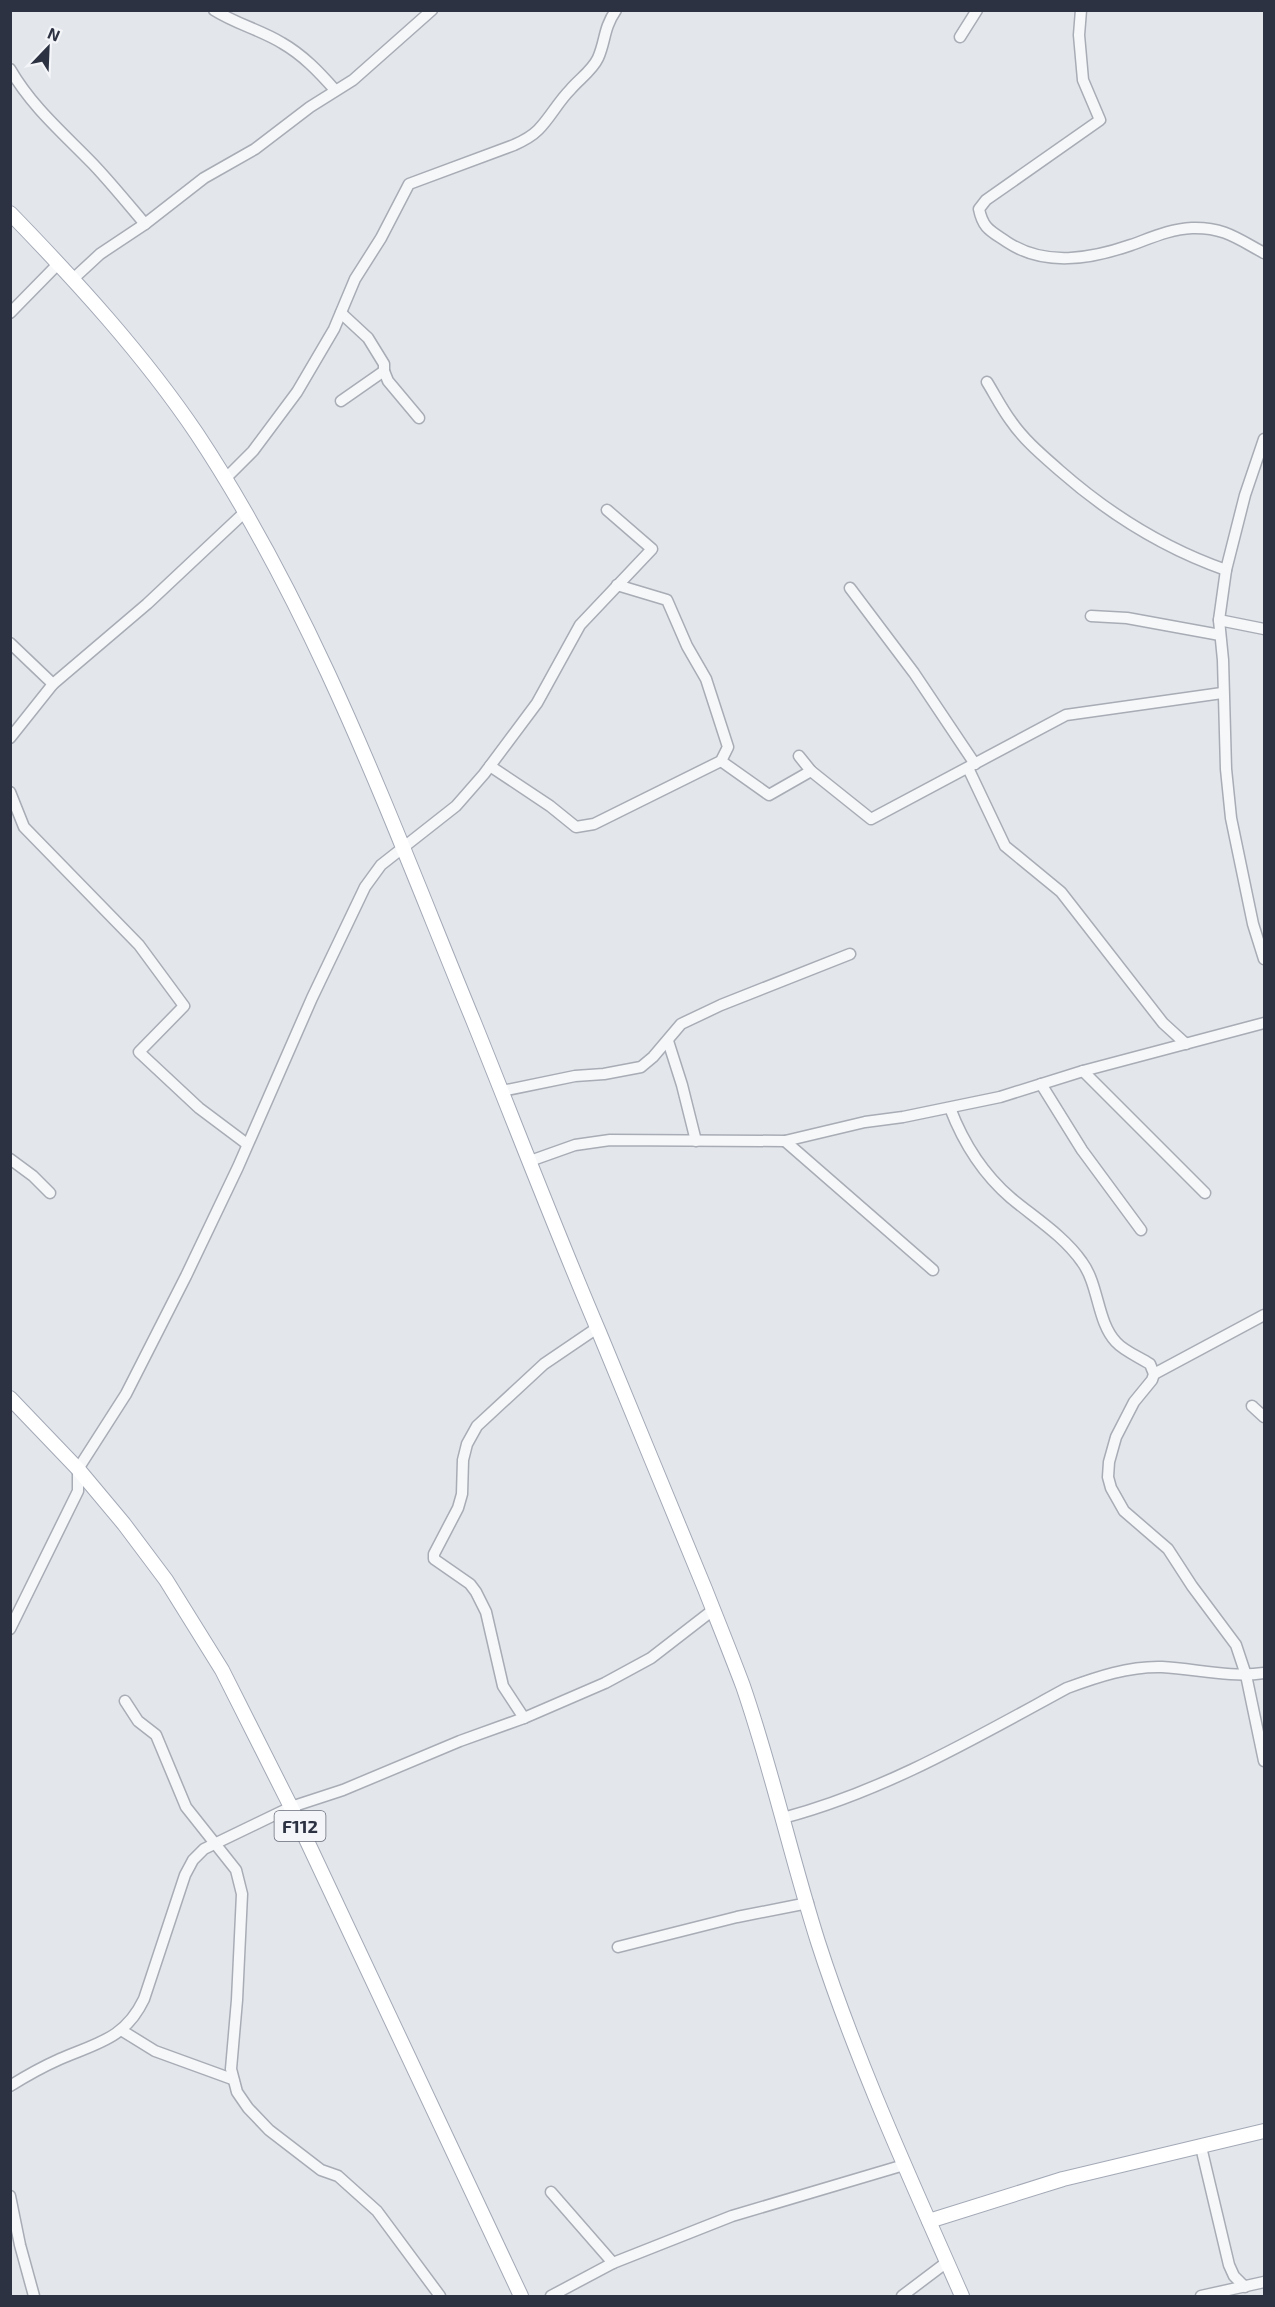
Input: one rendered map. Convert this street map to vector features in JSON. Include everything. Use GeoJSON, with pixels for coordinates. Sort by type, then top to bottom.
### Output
{"type":"FeatureCollection","features":[{"type":"Feature","properties":{"kind":"main road"},"geometry":{"type":"LineString","coordinates":[[10,213],[73,279],[159,382],[195,431],[245,512],[290,593],[331,679],[656,1467],[743,1686],[818,1940],[841,2008],[904,2165],[962,2296]]}},
{"type":"Feature","properties":{"kind":"main road","name":"F112"},"geometry":{"type":"LineString","coordinates":[[10,1398],[78,1469],[124,1524],[166,1580],[222,1670],[291,1807],[521,2296]]}},
{"type":"Feature","properties":{"kind":"main road"},"geometry":{"type":"LineString","coordinates":[[929,2221],[1063,2179],[1264,2131]]}},
{"type":"Feature","properties":{"kind":"street"},"geometry":{"type":"LineString","coordinates":[[214,10],[280,42],[299,54],[319,71],[335,90]]}},
{"type":"Feature","properties":{"kind":"street"},"geometry":{"type":"LineString","coordinates":[[73,279],[100,254],[145,224],[204,178],[255,149],[335,90],[353,80],[432,10]]}},
{"type":"Feature","properties":{"kind":"street"},"geometry":{"type":"LineString","coordinates":[[225,479],[253,451],[297,392],[334,329],[355,279],[381,238],[409,184],[514,145],[527,139],[539,129],[598,58],[606,24],[616,10]]}},
{"type":"Feature","properties":{"kind":"street"},"geometry":{"type":"LineString","coordinates":[[960,37],[977,10]]}},
{"type":"Feature","properties":{"kind":"street"},"geometry":{"type":"LineString","coordinates":[[1081,10],[1079,35],[1083,80],[1100,120],[986,200],[979,209],[984,226],[1013,246],[1045,257],[1082,259],[1170,231],[1190,228],[1218,229],[1264,253]]}},
{"type":"Feature","properties":{"kind":"street"},"geometry":{"type":"LineString","coordinates":[[10,69],[23,91],[53,126],[93,164],[145,224]]}},
{"type":"Feature","properties":{"kind":"street"},"geometry":{"type":"LineString","coordinates":[[10,313],[59,263]]}},
{"type":"Feature","properties":{"kind":"street"},"geometry":{"type":"LineString","coordinates":[[341,313],[368,338],[384,364],[388,381],[419,418]]}},
{"type":"Feature","properties":{"kind":"street"},"geometry":{"type":"LineString","coordinates":[[341,401],[384,371]]}},
{"type":"Feature","properties":{"kind":"street"},"geometry":{"type":"LineString","coordinates":[[987,382],[1010,421],[1035,449],[1082,490],[1126,523],[1163,544],[1226,570]]}},
{"type":"Feature","properties":{"kind":"street"},"geometry":{"type":"LineString","coordinates":[[1264,440],[1245,495],[1226,570],[1219,620],[1223,660],[1222,693],[1226,769],[1231,818],[1253,924],[1264,959]]}},
{"type":"Feature","properties":{"kind":"street"},"geometry":{"type":"LineString","coordinates":[[10,1629],[78,1491],[78,1469],[126,1394],[186,1276],[365,887],[381,865],[456,806],[490,766],[537,703],[580,625],[652,549],[607,510]]}},
{"type":"Feature","properties":{"kind":"street"},"geometry":{"type":"LineString","coordinates":[[10,738],[53,684],[147,604],[245,512]]}},
{"type":"Feature","properties":{"kind":"street"},"geometry":{"type":"LineString","coordinates":[[490,766],[550,806],[576,827],[594,824],[721,761],[728,747],[706,679],[687,646],[667,600],[617,585]]}},
{"type":"Feature","properties":{"kind":"street"},"geometry":{"type":"LineString","coordinates":[[850,588],[907,664],[972,766],[1005,846],[1061,892],[1164,1023],[1186,1044]]}},
{"type":"Feature","properties":{"kind":"street"},"geometry":{"type":"LineString","coordinates":[[1091,616],[1127,618],[1220,634]]}},
{"type":"Feature","properties":{"kind":"street"},"geometry":{"type":"LineString","coordinates":[[1219,620],[1264,629]]}},
{"type":"Feature","properties":{"kind":"street"},"geometry":{"type":"LineString","coordinates":[[10,643],[53,684]]}},
{"type":"Feature","properties":{"kind":"street"},"geometry":{"type":"LineString","coordinates":[[799,756],[812,771],[871,819],[1066,715],[1222,693]]}},
{"type":"Feature","properties":{"kind":"street"},"geometry":{"type":"LineString","coordinates":[[721,761],[768,795],[812,771]]}},
{"type":"Feature","properties":{"kind":"street"},"geometry":{"type":"LineString","coordinates":[[10,792],[24,827],[139,945],[184,1005],[139,1052],[199,1108],[248,1144]]}},
{"type":"Feature","properties":{"kind":"street"},"geometry":{"type":"LineString","coordinates":[[502,1091],[575,1076],[604,1074],[641,1067],[668,1041],[681,1024],[700,1014],[850,954]]}},
{"type":"Feature","properties":{"kind":"street"},"geometry":{"type":"LineString","coordinates":[[530,1161],[575,1145],[610,1140],[785,1141],[865,1122],[1000,1097],[1083,1071],[1264,1023]]}},
{"type":"Feature","properties":{"kind":"street"},"geometry":{"type":"LineString","coordinates":[[668,1041],[696,1141]]}},
{"type":"Feature","properties":{"kind":"street"},"geometry":{"type":"LineString","coordinates":[[1083,1071],[1205,1193]]}},
{"type":"Feature","properties":{"kind":"street"},"geometry":{"type":"LineString","coordinates":[[1041,1084],[1082,1150],[1141,1230]]}},
{"type":"Feature","properties":{"kind":"street"},"geometry":{"type":"LineString","coordinates":[[950,1108],[959,1133],[1008,1196],[1074,1250],[1085,1265],[1111,1336],[1118,1344],[1150,1364],[1154,1374],[1152,1380],[1134,1402],[1116,1437],[1109,1462],[1108,1477],[1111,1488],[1124,1512],[1168,1549],[1192,1586],[1236,1645],[1246,1675],[1264,1761]]}},
{"type":"Feature","properties":{"kind":"street"},"geometry":{"type":"LineString","coordinates":[[785,1141],[933,1269]]}},
{"type":"Feature","properties":{"kind":"street"},"geometry":{"type":"LineString","coordinates":[[10,1160],[33,1176],[50,1193]]}},
{"type":"Feature","properties":{"kind":"street"},"geometry":{"type":"LineString","coordinates":[[1154,1374],[1264,1315]]}},
{"type":"Feature","properties":{"kind":"street"},"geometry":{"type":"LineString","coordinates":[[524,1718],[503,1686],[486,1612],[476,1592],[470,1584],[434,1559],[434,1554],[458,1508],[462,1494],[463,1460],[467,1444],[477,1426],[544,1364],[597,1328]]}},
{"type":"Feature","properties":{"kind":"street"},"geometry":{"type":"LineString","coordinates":[[1252,1406],[1264,1417]]}},
{"type":"Feature","properties":{"kind":"street"},"geometry":{"type":"LineString","coordinates":[[10,2086],[31,2073],[102,2042],[122,2030],[135,2017],[144,1999],[185,1875],[193,1860],[204,1849],[291,1807],[343,1790],[605,1683],[651,1658],[713,1610]]}},
{"type":"Feature","properties":{"kind":"street"},"geometry":{"type":"LineString","coordinates":[[783,1818],[826,1807],[904,1775],[1067,1688],[1087,1680],[1137,1668],[1161,1667],[1246,1675],[1264,1673]]}},
{"type":"Feature","properties":{"kind":"street"},"geometry":{"type":"LineString","coordinates":[[125,1701],[138,1721],[156,1735],[186,1807],[236,1870],[242,1894],[237,2000],[231,2052],[232,2079],[237,2092],[248,2108],[269,2130],[321,2170],[338,2176],[377,2211],[440,2296]]}},
{"type":"Feature","properties":{"kind":"street"},"geometry":{"type":"LineString","coordinates":[[618,1947],[737,1917],[808,1904]]}},
{"type":"Feature","properties":{"kind":"street"},"geometry":{"type":"LineString","coordinates":[[122,2030],[155,2051],[232,2079]]}},
{"type":"Feature","properties":{"kind":"street"},"geometry":{"type":"LineString","coordinates":[[1200,2146],[1229,2265],[1234,2276],[1245,2287]]}},
{"type":"Feature","properties":{"kind":"street"},"geometry":{"type":"LineString","coordinates":[[551,2296],[613,2264],[732,2216],[904,2165]]}},
{"type":"Feature","properties":{"kind":"street"},"geometry":{"type":"LineString","coordinates":[[551,2192],[613,2264]]}},
{"type":"Feature","properties":{"kind":"street"},"geometry":{"type":"LineString","coordinates":[[10,2196],[34,2296]]}},
{"type":"Feature","properties":{"kind":"street"},"geometry":{"type":"LineString","coordinates":[[902,2296],[947,2262]]}},
{"type":"Feature","properties":{"kind":"street"},"geometry":{"type":"LineString","coordinates":[[1201,2296],[1264,2282]]}}]}
